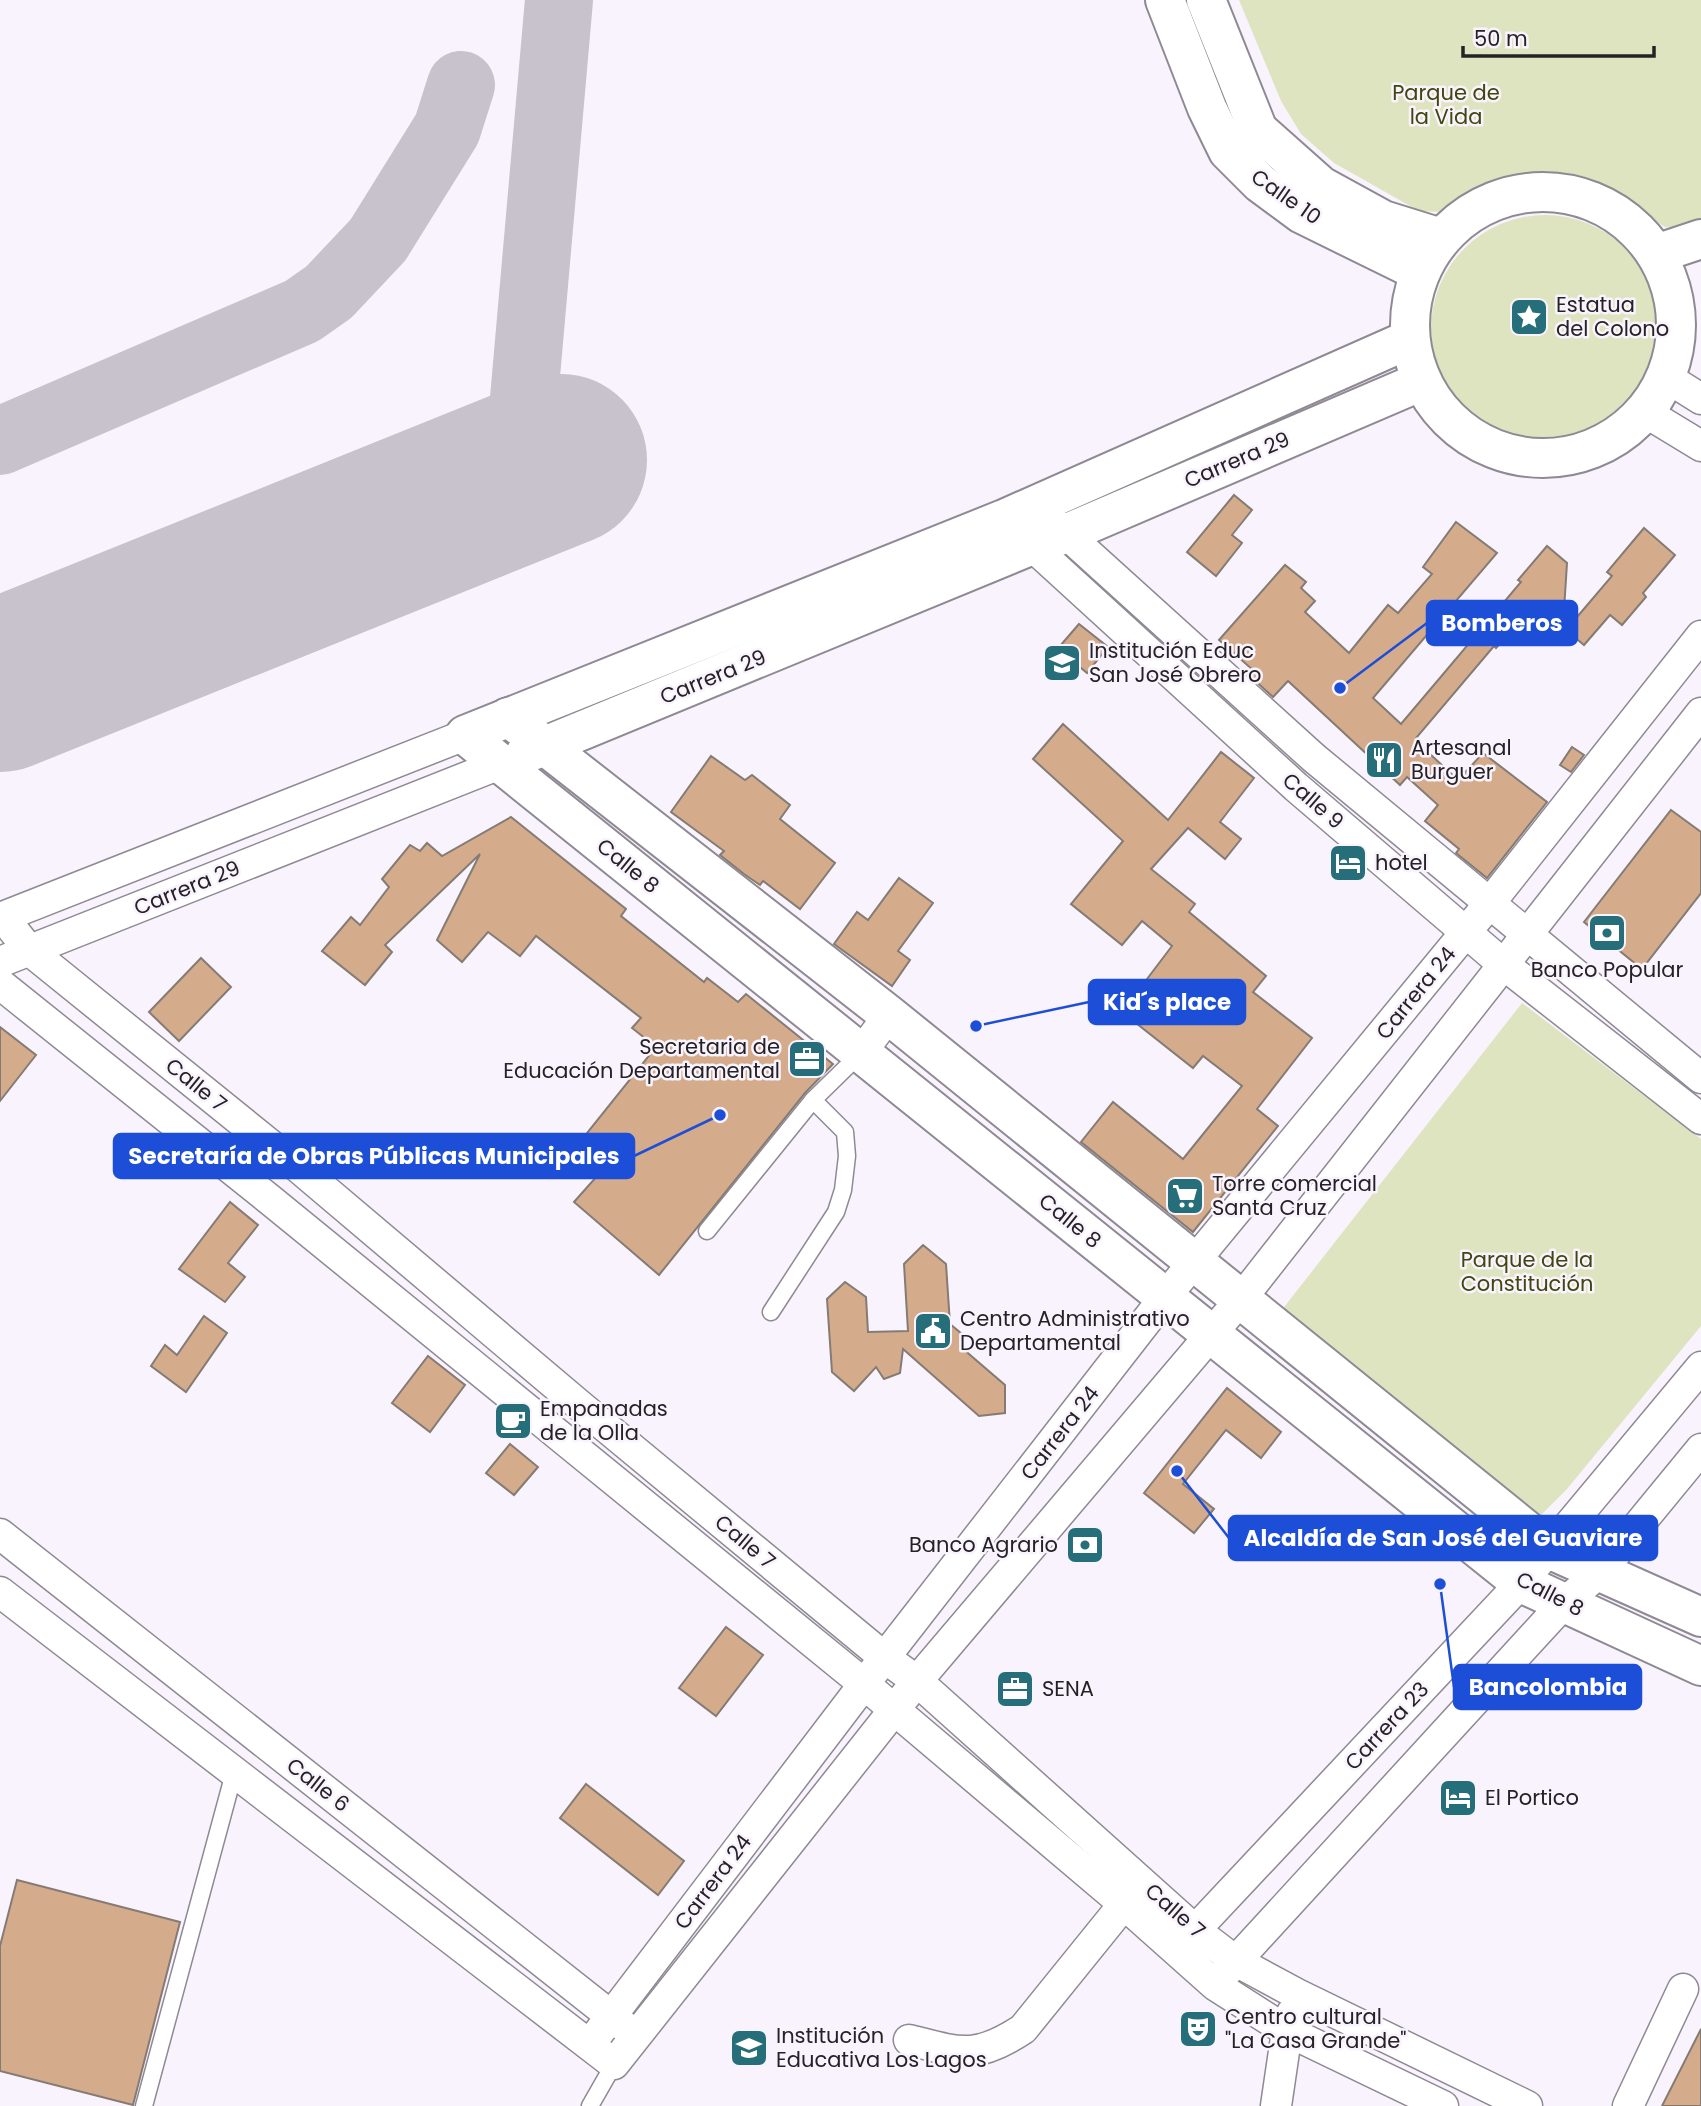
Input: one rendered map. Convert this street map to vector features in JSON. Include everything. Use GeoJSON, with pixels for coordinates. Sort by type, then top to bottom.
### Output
{"type":"FeatureCollection","features":[{"type":"Feature","properties":{"kind":"main road","name":"Calle 10"},"geometry":{"type":"LineString","coordinates":[[1165,0],[1207,108],[1243,140],[1383,220],[1441,238]]}},
{"type":"Feature","properties":{"kind":"main road","name":"Calle 10"},"geometry":{"type":"LineString","coordinates":[[1206,0],[1243,140],[1260,183],[1302,214],[1420,272]]}},
{"type":"Feature","properties":{"kind":"main road"},"geometry":{"type":"LineString","coordinates":[[1552,192],[1593,201],[1628,223],[1656,254],[1666,276],[1687,293],[1666,377],[1645,412],[1626,430],[1603,444],[1578,454],[1526,458],[1475,440],[1454,424],[1436,404],[1422,381],[1410,339],[1411,305],[1420,272],[1441,238],[1472,211],[1511,195],[1552,192]]}},
{"type":"Feature","properties":{"kind":"main road"},"geometry":{"type":"LineString","coordinates":[[1656,254],[1701,239]]}},
{"type":"Feature","properties":{"kind":"main road","name":"Carrera 29"},"geometry":{"type":"LineString","coordinates":[[465,735],[1019,512],[1410,339]]}},
{"type":"Feature","properties":{"kind":"main road","name":"Carrera 29"},"geometry":{"type":"LineString","coordinates":[[500,764],[1047,540],[1422,381]]}},
{"type":"Feature","properties":{"kind":"main road","name":"Calle 8"},"geometry":{"type":"LineString","coordinates":[[508,718],[889,1015],[1551,1550],[1701,1617]]}},
{"type":"Feature","properties":{"kind":"main road","name":"Calle 8"},"geometry":{"type":"LineString","coordinates":[[465,735],[1521,1583],[1701,1666]]}},
{"type":"Feature","properties":{"kind":"street"},"geometry":{"type":"LineString","coordinates":[[1666,377],[1701,399]]}},
{"type":"Feature","properties":{"kind":"street"},"geometry":{"type":"LineString","coordinates":[[1645,412],[1701,446]]}},
{"type":"Feature","properties":{"kind":"street","name":"Calle 9"},"geometry":{"type":"LineString","coordinates":[[1019,512],[1296,787],[1503,964],[1701,1119]]}},
{"type":"Feature","properties":{"kind":"street","name":"Calle 9"},"geometry":{"type":"LineString","coordinates":[[1047,540],[1701,1078]]}},
{"type":"Feature","properties":{"kind":"street","name":"Carrera 24"},"geometry":{"type":"LineString","coordinates":[[590,2044],[864,1684],[1165,1297],[1467,932],[1701,636]]}},
{"type":"Feature","properties":{"kind":"street","name":"Carrera 24"},"geometry":{"type":"LineString","coordinates":[[614,2064],[917,1681],[1241,1299],[1701,712]]}},
{"type":"Feature","properties":{"kind":"street","name":"Carrera 29"},"geometry":{"type":"LineString","coordinates":[[1,918],[465,735]]}},
{"type":"Feature","properties":{"kind":"street"},"geometry":{"type":"LineString","coordinates":[[1296,787],[1314,758]]}},
{"type":"Feature","properties":{"kind":"street","name":"Carrera 29"},"geometry":{"type":"LineString","coordinates":[[0,962],[500,764]]}},
{"type":"Feature","properties":{"kind":"street","name":"Calle 7"},"geometry":{"type":"LineString","coordinates":[[1,918],[29,950],[299,1168],[578,1404],[885,1658],[917,1681],[1185,1941],[1215,1985],[1287,2031],[1443,2106]]}},
{"type":"Feature","properties":{"kind":"street","name":"Calle 7"},"geometry":{"type":"LineString","coordinates":[[0,984],[555,1431],[864,1684],[1124,1904],[1185,1941],[1234,1960],[1297,1994],[1527,2106]]}},
{"type":"Feature","properties":{"kind":"street"},"geometry":{"type":"LineString","coordinates":[[861,1054],[889,1015]]}},
{"type":"Feature","properties":{"kind":"street"},"geometry":{"type":"LineString","coordinates":[[269,1199],[299,1168]]}},
{"type":"Feature","properties":{"kind":"street","name":"Carrera 23"},"geometry":{"type":"LineString","coordinates":[[1185,1941],[1551,1550],[1701,1367]]}},
{"type":"Feature","properties":{"kind":"street"},"geometry":{"type":"LineString","coordinates":[[555,1431],[578,1404]]}},
{"type":"Feature","properties":{"kind":"street"},"geometry":{"type":"LineString","coordinates":[[1215,1985],[1234,1960],[1564,1603],[1600,1572],[1701,1449]]}},
{"type":"Feature","properties":{"kind":"street","name":"Calle 6"},"geometry":{"type":"LineString","coordinates":[[0,1534],[610,2017],[637,2035]]}},
{"type":"Feature","properties":{"kind":"street","name":"Calle 6"},"geometry":{"type":"LineString","coordinates":[[0,1591],[614,2064]]}},
{"type":"Feature","properties":{"kind":"street"},"geometry":{"type":"LineString","coordinates":[[909,2040],[952,2051],[991,2048],[1023,2029],[1124,1904]]}},
{"type":"Feature","properties":{"kind":"street"},"geometry":{"type":"LineString","coordinates":[[1628,2106],[1683,1989]]}},
{"type":"Feature","properties":{"kind":"street"},"geometry":{"type":"LineString","coordinates":[[1276,2106],[1287,2031],[1297,1994]]}},
{"type":"Feature","properties":{"kind":"lane"},"geometry":{"type":"LineString","coordinates":[[707,1231],[813,1100],[861,1054]]}},
{"type":"Feature","properties":{"kind":"lane"},"geometry":{"type":"LineString","coordinates":[[771,1312],[836,1212],[844,1190],[847,1156],[845,1132],[813,1100]]}},
{"type":"Feature","properties":{"kind":"lane"},"geometry":{"type":"LineString","coordinates":[[144,2106],[234,1773]]}},
{"type":"Feature","properties":{"kind":"lane"},"geometry":{"type":"LineString","coordinates":[[593,2104],[614,2064]]}},
{"type":"Feature","properties":{"kind":"green space","name":"Parque de la Vida"},"geometry":{"type":"Polygon","coordinates":[[[1239,0],[1701,0],[1701,226],[1692,229],[1665,227],[1610,193],[1557,179],[1512,189],[1465,213],[1419,211],[1334,163],[1301,134],[1281,101],[1239,0]]]}},
{"type":"Feature","properties":{"kind":"green space"},"geometry":{"type":"Polygon","coordinates":[[[1534,215],[1556,215],[1589,223],[1626,248],[1651,285],[1659,329],[1651,373],[1626,410],[1589,435],[1556,443],[1534,443],[1491,430],[1457,402],[1439,373],[1431,340],[1431,318],[1444,275],[1472,241],[1501,223],[1534,215]]]}},
{"type":"Feature","properties":{"kind":"green space","name":"Parque de la Constitución"},"geometry":{"type":"Polygon","coordinates":[[[1522,1003],[1701,1139],[1701,1326],[1567,1489],[1534,1522],[1281,1311],[1522,1003]]]}},
{"type":"Feature","properties":{"kind":"building"},"geometry":{"type":"Polygon","coordinates":[[[1234,495],[1252,510],[1232,535],[1242,543],[1216,576],[1187,552],[1234,495]]]}},
{"type":"Feature","properties":{"kind":"building"},"geometry":{"type":"Polygon","coordinates":[[[1456,522],[1497,553],[1373,698],[1401,724],[1521,582],[1518,580],[1547,546],[1567,563],[1563,626],[1540,608],[1511,643],[1505,638],[1496,648],[1494,646],[1416,738],[1416,741],[1458,780],[1483,753],[1547,802],[1487,878],[1456,853],[1459,849],[1425,821],[1438,805],[1407,777],[1400,785],[1288,681],[1273,697],[1250,676],[1254,671],[1219,640],[1285,565],[1306,582],[1301,588],[1315,601],[1305,612],[1349,653],[1388,605],[1398,613],[1432,574],[1423,567],[1456,522]]]}},
{"type":"Feature","properties":{"kind":"building"},"geometry":{"type":"Polygon","coordinates":[[[1644,528],[1675,555],[1643,593],[1646,597],[1622,625],[1610,615],[1584,645],[1566,630],[1612,576],[1607,572],[1644,528]]]}},
{"type":"Feature","properties":{"kind":"building"},"geometry":{"type":"Polygon","coordinates":[[[1079,624],[1108,647],[1087,673],[1074,662],[1071,667],[1054,653],[1079,624]]]}},
{"type":"Feature","properties":{"kind":"building"},"geometry":{"type":"Polygon","coordinates":[[[1063,724],[1168,820],[1221,752],[1254,778],[1220,822],[1241,839],[1225,859],[1188,828],[1151,869],[1195,904],[1189,912],[1266,976],[1253,992],[1312,1038],[1257,1109],[1278,1126],[1193,1232],[1081,1142],[1113,1102],[1183,1159],[1242,1086],[1203,1056],[1193,1068],[1122,1012],[1172,946],[1142,921],[1122,945],[1071,904],[1123,841],[1033,759],[1063,724]]]}},
{"type":"Feature","properties":{"kind":"building"},"geometry":{"type":"Polygon","coordinates":[[[1572,747],[1584,755],[1571,772],[1560,765],[1572,747]]]}},
{"type":"Feature","properties":{"kind":"building"},"geometry":{"type":"Polygon","coordinates":[[[711,756],[745,780],[752,775],[790,805],[780,819],[835,863],[800,909],[763,881],[760,885],[744,874],[720,855],[724,851],[671,812],[711,756]]]}},
{"type":"Feature","properties":{"kind":"building"},"geometry":{"type":"Polygon","coordinates":[[[1671,810],[1701,832],[1701,893],[1642,969],[1584,922],[1671,810]]]}},
{"type":"Feature","properties":{"kind":"building"},"geometry":{"type":"Polygon","coordinates":[[[511,817],[626,909],[621,916],[704,982],[707,978],[738,1002],[746,994],[833,1064],[805,1093],[659,1275],[574,1202],[607,1165],[579,1143],[656,1047],[632,1028],[641,1018],[536,936],[520,956],[488,932],[462,962],[437,940],[480,854],[385,945],[392,952],[365,985],[322,951],[351,917],[360,925],[389,887],[382,879],[410,845],[420,851],[427,843],[442,856],[511,817]]]}},
{"type":"Feature","properties":{"kind":"building"},"geometry":{"type":"Polygon","coordinates":[[[899,878],[933,903],[898,951],[910,960],[892,986],[834,944],[857,912],[868,920],[899,878]]]}},
{"type":"Feature","properties":{"kind":"building"},"geometry":{"type":"Polygon","coordinates":[[[201,958],[231,987],[179,1041],[149,1012],[201,958]]]}},
{"type":"Feature","properties":{"kind":"building"},"geometry":{"type":"Polygon","coordinates":[[[0,1027],[36,1055],[0,1101],[0,1027]]]}},
{"type":"Feature","properties":{"kind":"building"},"geometry":{"type":"Polygon","coordinates":[[[230,1202],[258,1225],[228,1263],[245,1277],[225,1302],[179,1269],[230,1202]]]}},
{"type":"Feature","properties":{"kind":"building","name":"Centro Administrativo Departamental"},"geometry":{"type":"Polygon","coordinates":[[[923,1245],[946,1264],[950,1324],[962,1334],[962,1348],[1005,1385],[1005,1413],[979,1416],[903,1349],[900,1373],[884,1379],[876,1367],[854,1391],[832,1372],[827,1299],[845,1282],[866,1297],[868,1332],[908,1331],[904,1264],[923,1245]]]}},
{"type":"Feature","properties":{"kind":"building"},"geometry":{"type":"Polygon","coordinates":[[[204,1316],[227,1333],[186,1392],[151,1366],[165,1345],[177,1355],[204,1316]]]}},
{"type":"Feature","properties":{"kind":"building"},"geometry":{"type":"Polygon","coordinates":[[[428,1356],[465,1385],[430,1432],[392,1403],[428,1356]]]}},
{"type":"Feature","properties":{"kind":"building"},"geometry":{"type":"Polygon","coordinates":[[[1227,1388],[1281,1432],[1261,1458],[1226,1430],[1183,1484],[1214,1509],[1194,1533],[1144,1493],[1227,1388]]]}},
{"type":"Feature","properties":{"kind":"building"},"geometry":{"type":"Polygon","coordinates":[[[510,1444],[538,1467],[514,1495],[486,1473],[510,1444]]]}},
{"type":"Feature","properties":{"kind":"building"},"geometry":{"type":"Polygon","coordinates":[[[726,1627],[763,1655],[716,1716],[679,1688],[726,1627]]]}},
{"type":"Feature","properties":{"kind":"building"},"geometry":{"type":"Polygon","coordinates":[[[586,1784],[684,1861],[658,1895],[560,1818],[586,1784]]]}},
{"type":"Feature","properties":{"kind":"building"},"geometry":{"type":"Polygon","coordinates":[[[17,1880],[180,1922],[133,2105],[0,2071],[0,1946],[17,1880]]]}},
{"type":"Feature","properties":{"kind":"building"},"geometry":{"type":"Polygon","coordinates":[[[1701,2029],[1701,2106],[1662,2106],[1701,2029]]]}},
{"type":"Feature","properties":{"kind":"taxiway"},"geometry":{"type":"LineString","coordinates":[[517,478],[559,0]]}},
{"type":"Feature","properties":{"kind":"taxiway"},"geometry":{"type":"LineString","coordinates":[[0,441],[302,311],[329,292],[378,240],[447,129],[461,85]]}},
{"type":"Feature","properties":{"kind":"runway"},"geometry":{"type":"LineString","coordinates":[[0,686],[561,460]]}},
{"type":"Feature","properties":{"kind":"place","name":"Estatua del Colono"},"geometry":{"type":"Point","coordinates":[1529,317]}},
{"type":"Feature","properties":{"kind":"place","name":"Institución Educ San José Obrero"},"geometry":{"type":"Point","coordinates":[1062,663]}},
{"type":"Feature","properties":{"kind":"place","name":"Bomberos"},"geometry":{"type":"Point","coordinates":[1340,688]}},
{"type":"Feature","properties":{"kind":"place","name":"Artesanal Burguer"},"geometry":{"type":"Point","coordinates":[1384,760]}},
{"type":"Feature","properties":{"kind":"place","name":"hotel"},"geometry":{"type":"Point","coordinates":[1348,863]}},
{"type":"Feature","properties":{"kind":"place","name":"Banco Popular"},"geometry":{"type":"Point","coordinates":[1607,933]}},
{"type":"Feature","properties":{"kind":"place","name":"Kid´s place"},"geometry":{"type":"Point","coordinates":[976,1026]}},
{"type":"Feature","properties":{"kind":"place","name":"Secretaria de Educación Departamental"},"geometry":{"type":"Point","coordinates":[807,1059]}},
{"type":"Feature","properties":{"kind":"place","name":"Secretaría de Obras Públicas Municipales"},"geometry":{"type":"Point","coordinates":[720,1115]}},
{"type":"Feature","properties":{"kind":"place","name":"Torre comercial Santa Cruz"},"geometry":{"type":"Point","coordinates":[1185,1196]}},
{"type":"Feature","properties":{"kind":"place","name":"Centro Administrativo Departamental"},"geometry":{"type":"Point","coordinates":[933,1331]}},
{"type":"Feature","properties":{"kind":"place","name":"Empanadas de la Olla"},"geometry":{"type":"Point","coordinates":[513,1421]}},
{"type":"Feature","properties":{"kind":"place","name":"Alcaldía de San José del Guaviare"},"geometry":{"type":"Point","coordinates":[1177,1471]}},
{"type":"Feature","properties":{"kind":"place","name":"Banco Agrario"},"geometry":{"type":"Point","coordinates":[1085,1545]}},
{"type":"Feature","properties":{"kind":"place","name":"Bancolombia"},"geometry":{"type":"Point","coordinates":[1440,1584]}},
{"type":"Feature","properties":{"kind":"place","name":"SENA"},"geometry":{"type":"Point","coordinates":[1015,1689]}},
{"type":"Feature","properties":{"kind":"place","name":"El Portico"},"geometry":{"type":"Point","coordinates":[1458,1798]}},
{"type":"Feature","properties":{"kind":"place","name":"Centro cultural \"La Casa Grande\""},"geometry":{"type":"Point","coordinates":[1198,2029]}},
{"type":"Feature","properties":{"kind":"place","name":"Institución Educativa Los Lagos"},"geometry":{"type":"Point","coordinates":[749,2048]}}]}
